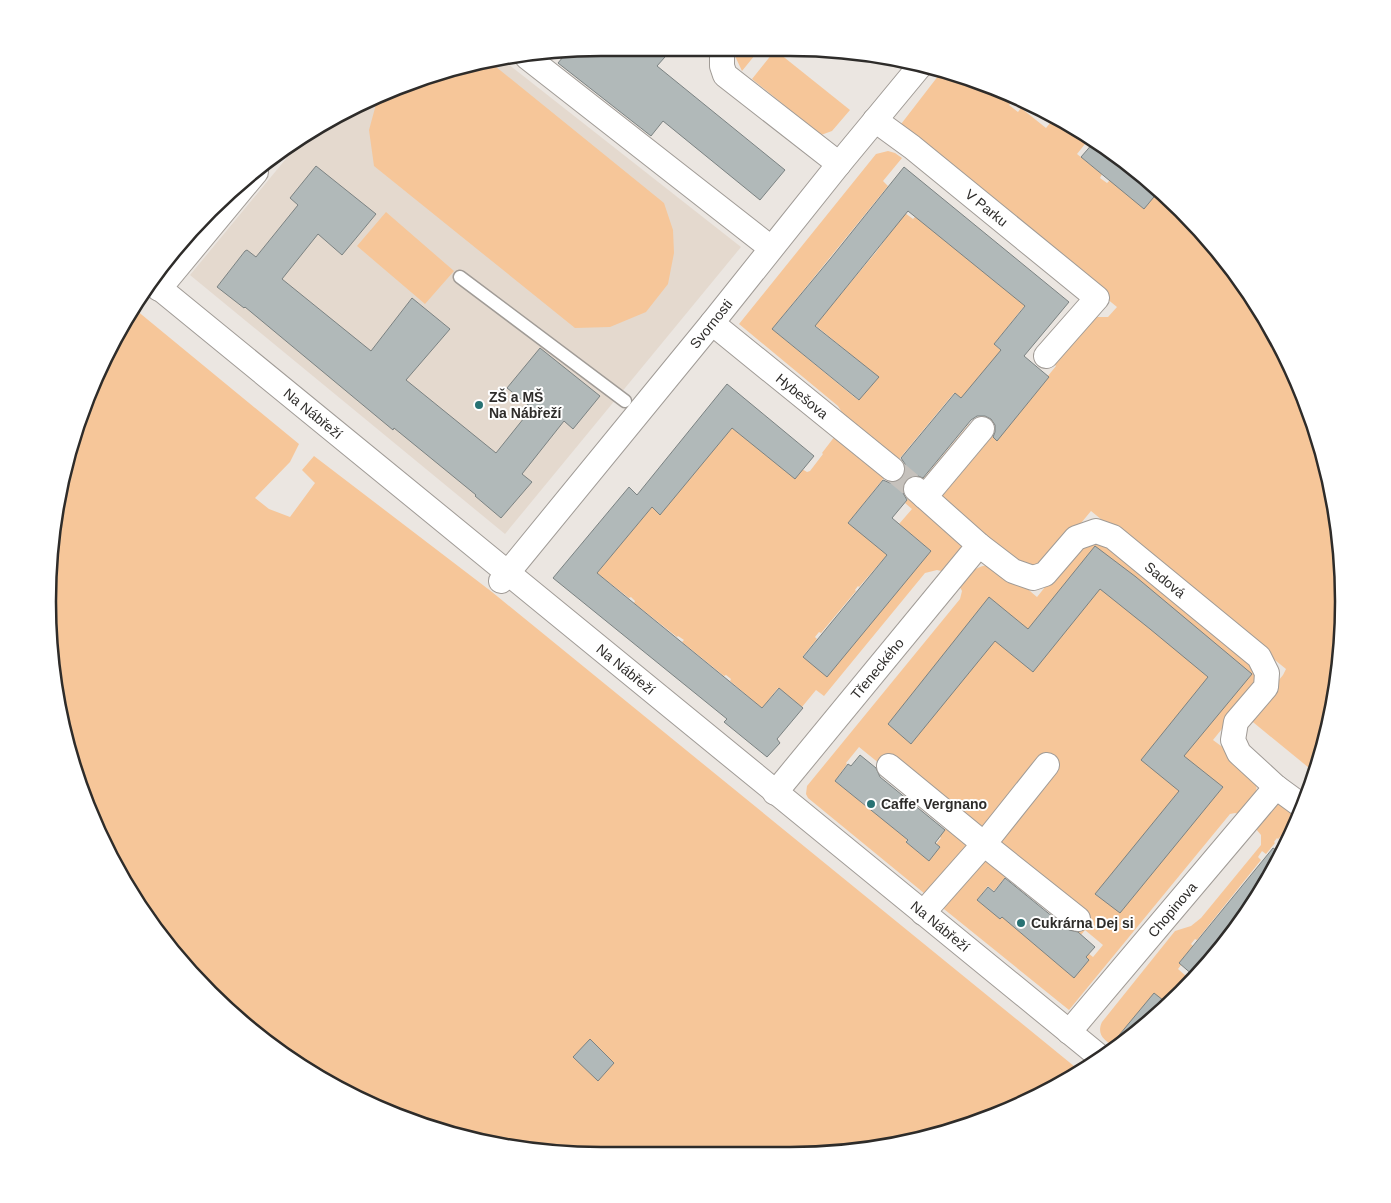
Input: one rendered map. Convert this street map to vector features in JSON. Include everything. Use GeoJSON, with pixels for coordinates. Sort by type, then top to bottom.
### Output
{"type":"FeatureCollection","features":[{"type":"Feature","properties":{"kind":"street"},"geometry":{"type":"LineString","coordinates":[[722,56],[722,66],[725,75],[838,164]]}},
{"type":"Feature","properties":{"kind":"street"},"geometry":{"type":"LineString","coordinates":[[532,61],[771,248]]}},
{"type":"Feature","properties":{"kind":"street","name":"Svornosti"},"geometry":{"type":"LineString","coordinates":[[504,577],[712,323],[838,164],[915,71]]}},
{"type":"Feature","properties":{"kind":"street","name":"V Parku"},"geometry":{"type":"LineString","coordinates":[[875,120],[912,147],[1097,298],[1046,356]]}},
{"type":"Feature","properties":{"kind":"street"},"geometry":{"type":"LineString","coordinates":[[168,272],[222,211]]}},
{"type":"Feature","properties":{"kind":"street","name":"Na Nábřeží"},"geometry":{"type":"LineString","coordinates":[[157,286],[504,577],[775,792],[1095,1053]]}},
{"type":"Feature","properties":{"kind":"street","name":"Hybešova"},"geometry":{"type":"LineString","coordinates":[[712,323],[892,469]]}},
{"type":"Feature","properties":{"kind":"street","name":"Sadová"},"geometry":{"type":"LineString","coordinates":[[982,429],[921,493],[979,545],[1014,571],[1033,578],[1045,574],[1076,538],[1096,531],[1113,537],[1142,560],[1259,657],[1267,673],[1266,687],[1236,722],[1233,740],[1239,753],[1276,787],[1296,802]]}},
{"type":"Feature","properties":{"kind":"street","name":"Třeneckého"},"geometry":{"type":"LineString","coordinates":[[775,792],[979,545]]}},
{"type":"Feature","properties":{"kind":"street"},"geometry":{"type":"LineString","coordinates":[[923,913],[984,844],[1047,765]]}},
{"type":"Feature","properties":{"kind":"street"},"geometry":{"type":"LineString","coordinates":[[889,766],[1078,919]]}},
{"type":"Feature","properties":{"kind":"street","name":"Chopinova"},"geometry":{"type":"LineString","coordinates":[[1070,1032],[1276,787]]}},
{"type":"Feature","properties":{"kind":"lane"},"geometry":{"type":"LineString","coordinates":[[460,276],[625,401]]}},
{"type":"Feature","properties":{"kind":"shaded area"},"geometry":{"type":"Polygon","coordinates":[[[735,56],[754,56],[742,71],[735,56]]]}},
{"type":"Feature","properties":{"kind":"shaded area"},"geometry":{"type":"Polygon","coordinates":[[[770,56],[782,56],[850,110],[832,131],[821,135],[752,79],[770,56]]]}},
{"type":"Feature","properties":{"kind":"shaded area","name":"ZŠ a MŠ Na Nábřeží"},"geometry":{"type":"Polygon","coordinates":[[[509,65],[741,247],[505,534],[190,275],[289,155],[299,148],[360,112],[393,98],[426,85],[460,75],[509,65]]]}},
{"type":"Feature","properties":{"kind":"shaded area"},"geometry":{"type":"Polygon","coordinates":[[[496,67],[664,203],[673,230],[674,253],[668,284],[646,312],[610,327],[575,328],[374,166],[369,130],[376,105],[426,85],[496,67]]]}},
{"type":"Feature","properties":{"kind":"shaded area"},"geometry":{"type":"Polygon","coordinates":[[[937,77],[965,85],[1010,103],[1009,105],[1018,112],[1021,108],[1046,128],[1050,123],[1085,144],[1077,154],[1102,174],[1100,178],[1107,183],[1110,180],[1144,208],[1154,196],[1199,242],[1243,299],[1279,360],[1306,426],[1316,460],[1330,530],[1334,566],[1334,637],[1324,708],[1309,768],[1248,718],[1286,669],[1091,511],[1048,563],[1027,568],[919,484],[969,424],[980,433],[984,428],[997,439],[1056,366],[1051,361],[1095,317],[1108,317],[1117,307],[898,128],[937,77]]]}},
{"type":"Feature","properties":{"kind":"shaded area"},"geometry":{"type":"Polygon","coordinates":[[[888,151],[902,158],[883,181],[888,186],[772,329],[858,400],[877,376],[815,325],[876,252],[905,213],[913,219],[916,216],[1025,305],[994,344],[1004,353],[979,376],[965,401],[954,393],[895,464],[843,414],[838,406],[739,324],[876,154],[888,151]]]}},
{"type":"Feature","properties":{"kind":"shaded area"},"geometry":{"type":"Polygon","coordinates":[[[386,212],[454,271],[425,304],[357,246],[386,212]]]}},
{"type":"Feature","properties":{"kind":"shaded area"},"geometry":{"type":"Polygon","coordinates":[[[139,313],[299,444],[290,462],[255,498],[269,509],[290,517],[315,483],[302,470],[314,456],[492,592],[1074,1066],[1031,1091],[965,1118],[931,1128],[861,1142],[789,1147],[566,1146],[495,1136],[426,1118],[360,1091],[299,1055],[270,1034],[216,987],[192,961],[148,904],[129,874],[112,843],[85,777],[67,708],[57,637],[56,602],[57,566],[67,495],[85,426],[98,393],[112,360],[139,313]]]}},
{"type":"Feature","properties":{"kind":"shaded area"},"geometry":{"type":"Polygon","coordinates":[[[731,427],[807,472],[810,471],[835,436],[887,474],[849,522],[887,555],[858,586],[856,591],[821,633],[819,632],[815,637],[817,639],[803,656],[827,675],[930,550],[899,524],[912,509],[905,503],[911,494],[964,546],[945,572],[937,570],[925,573],[824,696],[816,690],[802,707],[778,688],[762,708],[730,681],[731,679],[726,675],[724,676],[682,642],[684,640],[677,637],[634,603],[635,601],[631,597],[629,598],[597,573],[651,506],[731,427]]]}},
{"type":"Feature","properties":{"kind":"shaded area"},"geometry":{"type":"Polygon","coordinates":[[[1101,539],[1256,664],[1255,688],[1213,740],[1234,756],[1248,770],[1256,784],[1256,792],[1251,801],[1239,814],[1230,814],[1069,1010],[939,905],[982,862],[989,861],[1007,875],[994,891],[988,886],[977,900],[1002,917],[1088,960],[1086,957],[1088,953],[1093,957],[1103,945],[1085,930],[1081,935],[878,769],[880,764],[859,747],[835,781],[907,839],[906,842],[928,860],[940,847],[936,844],[941,838],[939,836],[947,826],[968,845],[930,898],[808,798],[806,794],[807,786],[960,599],[962,591],[959,585],[971,572],[980,567],[996,567],[1011,574],[1037,597],[1078,546],[1101,539]]]}},
{"type":"Feature","properties":{"kind":"shaded area"},"geometry":{"type":"Polygon","coordinates":[[[1282,803],[1293,809],[1282,837],[1277,838],[1266,854],[1262,851],[1258,857],[1261,860],[1197,940],[1195,939],[1191,944],[1193,946],[1179,963],[1181,965],[1178,969],[1186,976],[1149,1011],[1109,1043],[1101,1034],[1100,1027],[1102,1022],[1175,931],[1191,926],[1201,918],[1261,845],[1261,835],[1251,823],[1275,804],[1282,803]]]}},
{"type":"Feature","properties":{"kind":"building"},"geometry":{"type":"Polygon","coordinates":[[[666,56],[657,66],[785,170],[760,200],[663,121],[651,136],[558,63],[563,57],[566,57],[666,56]]]}},
{"type":"Feature","properties":{"kind":"building"},"geometry":{"type":"Polygon","coordinates":[[[1090,147],[1121,169],[1154,197],[1144,209],[1081,157],[1090,147]]]}},
{"type":"Feature","properties":{"kind":"building"},"geometry":{"type":"Polygon","coordinates":[[[316,166],[376,214],[342,255],[318,234],[282,279],[371,351],[412,298],[450,329],[406,380],[496,453],[532,408],[507,388],[540,348],[600,396],[573,429],[564,421],[522,474],[532,482],[501,518],[476,495],[394,428],[393,430],[245,307],[217,287],[245,251],[247,250],[256,257],[298,205],[290,198],[316,166]]]}},
{"type":"Feature","properties":{"kind":"building"},"geometry":{"type":"Polygon","coordinates":[[[904,167],[1069,302],[1024,356],[1049,377],[997,441],[993,437],[995,425],[991,419],[985,416],[977,416],[971,420],[923,478],[912,476],[905,480],[903,493],[907,500],[892,518],[931,551],[827,677],[803,657],[887,555],[848,523],[883,480],[890,483],[897,482],[902,478],[906,471],[905,464],[901,458],[955,393],[961,398],[1001,350],[994,344],[1025,306],[908,211],[815,326],[879,377],[859,400],[772,329],[904,167]]]}},
{"type":"Feature","properties":{"kind":"building"},"geometry":{"type":"Polygon","coordinates":[[[727,384],[814,456],[795,479],[732,428],[660,515],[652,507],[597,573],[762,708],[779,688],[803,708],[777,739],[780,743],[767,757],[724,722],[727,719],[553,578],[629,487],[637,495],[727,384]]]}},
{"type":"Feature","properties":{"kind":"building"},"geometry":{"type":"Polygon","coordinates":[[[1095,546],[1136,577],[1252,674],[1184,756],[1223,787],[1120,913],[1095,894],[1179,791],[1141,760],[1208,677],[1150,629],[1100,589],[1033,672],[995,641],[911,744],[888,724],[989,597],[1028,629],[1095,546]]]}},
{"type":"Feature","properties":{"kind":"building"},"geometry":{"type":"Polygon","coordinates":[[[860,755],[876,768],[880,777],[945,830],[935,843],[940,847],[929,861],[906,842],[908,840],[835,781],[848,764],[851,766],[860,755]]]}},
{"type":"Feature","properties":{"kind":"building"},"geometry":{"type":"Polygon","coordinates":[[[1273,848],[1275,850],[1243,904],[1199,961],[1189,972],[1179,963],[1273,848]]]}},
{"type":"Feature","properties":{"kind":"building"},"geometry":{"type":"Polygon","coordinates":[[[1005,878],[1069,930],[1078,932],[1095,947],[1086,957],[1089,960],[1074,978],[1002,917],[1000,919],[977,900],[988,887],[994,892],[1005,878]]]}},
{"type":"Feature","properties":{"kind":"building"},"geometry":{"type":"Polygon","coordinates":[[[1154,993],[1162,999],[1149,1011],[1118,1036],[1154,993]]]}},
{"type":"Feature","properties":{"kind":"building"},"geometry":{"type":"Polygon","coordinates":[[[590,1039],[614,1063],[598,1081],[573,1057],[590,1039]]]}},
{"type":"Feature","properties":{"kind":"tunnel"},"geometry":{"type":"LineString","coordinates":[[892,469],[916,489]]}},
{"type":"Feature","properties":{"kind":"place","name":"ZŠ a MŠ Na Nábřeží"},"geometry":{"type":"Point","coordinates":[479,405]}},
{"type":"Feature","properties":{"kind":"place","name":"Caffe' Vergnano"},"geometry":{"type":"Point","coordinates":[871,804]}},
{"type":"Feature","properties":{"kind":"place","name":"Cukrárna Dej si"},"geometry":{"type":"Point","coordinates":[1021,923]}}]}
